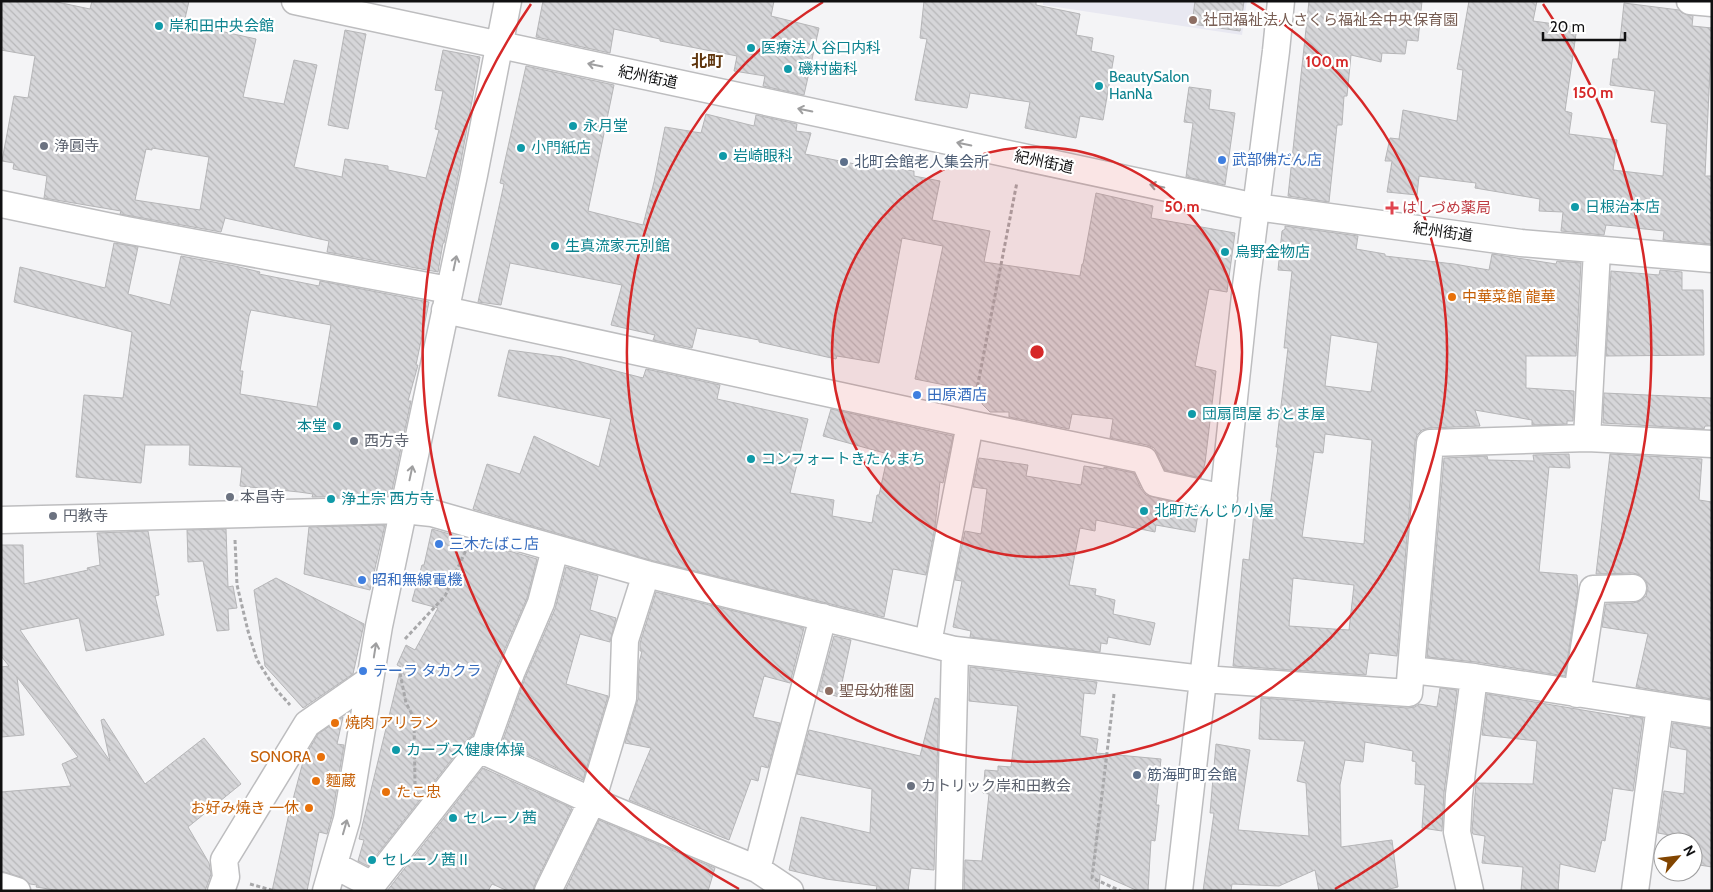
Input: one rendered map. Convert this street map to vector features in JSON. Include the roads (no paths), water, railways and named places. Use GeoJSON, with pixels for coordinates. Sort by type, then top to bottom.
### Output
{"type":"FeatureCollection","features":[{"type":"Feature","properties":{"kind":"street","name":"紀州街道"},"geometry":{"type":"LineString","coordinates":[[296,1],[1256,207],[1521,242],[1597,250],[1712,258]]}},
{"type":"Feature","properties":{"kind":"street"},"geometry":{"type":"LineString","coordinates":[[326,891],[347,819],[379,626],[508,1]]}},
{"type":"Feature","properties":{"kind":"street"},"geometry":{"type":"LineString","coordinates":[[1178,891],[1224,498],[1246,286],[1281,1]]}},
{"type":"Feature","properties":{"kind":"street"},"geometry":{"type":"LineString","coordinates":[[1690,1],[1712,3]]}},
{"type":"Feature","properties":{"kind":"street"},"geometry":{"type":"LineString","coordinates":[[1,204],[447,300],[970,424],[1144,460],[1155,483],[1224,498]]}},
{"type":"Feature","properties":{"kind":"street"},"geometry":{"type":"LineString","coordinates":[[1587,438],[1597,250]]}},
{"type":"Feature","properties":{"kind":"street"},"geometry":{"type":"LineString","coordinates":[[928,643],[970,424]]}},
{"type":"Feature","properties":{"kind":"street"},"geometry":{"type":"LineString","coordinates":[[1,520],[403,510],[432,513],[646,574],[955,650],[1203,679],[1409,693],[1430,443],[1587,438],[1712,444]]}},
{"type":"Feature","properties":{"kind":"street"},"geometry":{"type":"LineString","coordinates":[[483,751],[511,673],[540,602],[555,549]]}},
{"type":"Feature","properties":{"kind":"street"},"geometry":{"type":"LineString","coordinates":[[548,891],[592,801],[623,698],[625,640],[646,574]]}},
{"type":"Feature","properties":{"kind":"street"},"geometry":{"type":"LineString","coordinates":[[1577,694],[1593,589],[1633,588]]}},
{"type":"Feature","properties":{"kind":"street"},"geometry":{"type":"LineString","coordinates":[[334,865],[372,885],[479,748],[772,882],[823,618]]}},
{"type":"Feature","properties":{"kind":"street"},"geometry":{"type":"LineString","coordinates":[[948,891],[955,650]]}},
{"type":"Feature","properties":{"kind":"street"},"geometry":{"type":"LineString","coordinates":[[1411,670],[1474,677],[1712,714]]}},
{"type":"Feature","properties":{"kind":"street"},"geometry":{"type":"LineString","coordinates":[[1470,891],[1457,832],[1459,795],[1474,677]]}},
{"type":"Feature","properties":{"kind":"street"},"geometry":{"type":"LineString","coordinates":[[220,891],[226,877],[224,860],[307,724],[370,680]]}},
{"type":"Feature","properties":{"kind":"street"},"geometry":{"type":"LineString","coordinates":[[1634,891],[1660,706]]}},
{"type":"Feature","properties":{"kind":"street"},"geometry":{"type":"LineString","coordinates":[[1,886],[18,891]]}},
{"type":"Feature","properties":{"kind":"place","name":"社団福祉法人さくら福祉会中央保育園"},"geometry":{"type":"Point","coordinates":[1193,20]}},
{"type":"Feature","properties":{"kind":"place","name":"岸和田中央会館"},"geometry":{"type":"Point","coordinates":[159,26]}},
{"type":"Feature","properties":{"kind":"place","name":"医療法人谷口内科"},"geometry":{"type":"Point","coordinates":[751,48]}},
{"type":"Feature","properties":{"kind":"place","name":"磯村歯科"},"geometry":{"type":"Point","coordinates":[788,69]}},
{"type":"Feature","properties":{"kind":"place","name":"BeautySalon HanNa"},"geometry":{"type":"Point","coordinates":[1099,86]}},
{"type":"Feature","properties":{"kind":"place","name":"永月堂"},"geometry":{"type":"Point","coordinates":[573,126]}},
{"type":"Feature","properties":{"kind":"place","name":"浄圓寺"},"geometry":{"type":"Point","coordinates":[44,146]}},
{"type":"Feature","properties":{"kind":"place","name":"小門紙店"},"geometry":{"type":"Point","coordinates":[521,148]}},
{"type":"Feature","properties":{"kind":"place","name":"岩崎眼科"},"geometry":{"type":"Point","coordinates":[723,156]}},
{"type":"Feature","properties":{"kind":"place","name":"武部佛だん店"},"geometry":{"type":"Point","coordinates":[1222,160]}},
{"type":"Feature","properties":{"kind":"place","name":"北町会館老人集会所"},"geometry":{"type":"Point","coordinates":[844,162]}},
{"type":"Feature","properties":{"kind":"place","name":"日根治本店"},"geometry":{"type":"Point","coordinates":[1575,207]}},
{"type":"Feature","properties":{"kind":"place","name":"はしづめ薬局"},"geometry":{"type":"Point","coordinates":[1392,208]}},
{"type":"Feature","properties":{"kind":"place","name":"生真流家元別館"},"geometry":{"type":"Point","coordinates":[555,246]}},
{"type":"Feature","properties":{"kind":"place","name":"烏野金物店"},"geometry":{"type":"Point","coordinates":[1225,252]}},
{"type":"Feature","properties":{"kind":"place","name":"中華菜館 龍華"},"geometry":{"type":"Point","coordinates":[1452,297]}},
{"type":"Feature","properties":{"kind":"place","name":"田原酒店"},"geometry":{"type":"Point","coordinates":[917,395]}},
{"type":"Feature","properties":{"kind":"place","name":"団扇問屋 おとま屋"},"geometry":{"type":"Point","coordinates":[1192,414]}},
{"type":"Feature","properties":{"kind":"place","name":"本堂"},"geometry":{"type":"Point","coordinates":[337,426]}},
{"type":"Feature","properties":{"kind":"place","name":"西方寺"},"geometry":{"type":"Point","coordinates":[354,441]}},
{"type":"Feature","properties":{"kind":"place","name":"コンフォートきたんまち"},"geometry":{"type":"Point","coordinates":[751,459]}},
{"type":"Feature","properties":{"kind":"place","name":"本昌寺"},"geometry":{"type":"Point","coordinates":[230,497]}},
{"type":"Feature","properties":{"kind":"place","name":"浄土宗 西方寺"},"geometry":{"type":"Point","coordinates":[331,499]}},
{"type":"Feature","properties":{"kind":"place","name":"北町だんじり小屋"},"geometry":{"type":"Point","coordinates":[1144,511]}},
{"type":"Feature","properties":{"kind":"place","name":"円教寺"},"geometry":{"type":"Point","coordinates":[53,516]}},
{"type":"Feature","properties":{"kind":"place","name":"三木たばこ店"},"geometry":{"type":"Point","coordinates":[439,544]}},
{"type":"Feature","properties":{"kind":"place","name":"昭和無線電機"},"geometry":{"type":"Point","coordinates":[362,580]}},
{"type":"Feature","properties":{"kind":"place","name":"テーラ タカクラ"},"geometry":{"type":"Point","coordinates":[363,671]}},
{"type":"Feature","properties":{"kind":"place","name":"聖母幼稚園"},"geometry":{"type":"Point","coordinates":[829,691]}},
{"type":"Feature","properties":{"kind":"place","name":"焼肉 アリラン"},"geometry":{"type":"Point","coordinates":[335,723]}},
{"type":"Feature","properties":{"kind":"place","name":"カーブス健康体操"},"geometry":{"type":"Point","coordinates":[396,750]}},
{"type":"Feature","properties":{"kind":"place","name":"SONORA"},"geometry":{"type":"Point","coordinates":[321,757]}},
{"type":"Feature","properties":{"kind":"place","name":"筋海町町会館"},"geometry":{"type":"Point","coordinates":[1137,775]}},
{"type":"Feature","properties":{"kind":"place","name":"麵蔵"},"geometry":{"type":"Point","coordinates":[316,781]}},
{"type":"Feature","properties":{"kind":"place","name":"カトリック岸和田教会"},"geometry":{"type":"Point","coordinates":[911,786]}},
{"type":"Feature","properties":{"kind":"place","name":"たこ忠"},"geometry":{"type":"Point","coordinates":[386,792]}},
{"type":"Feature","properties":{"kind":"place","name":"お好み焼き 一休"},"geometry":{"type":"Point","coordinates":[309,808]}},
{"type":"Feature","properties":{"kind":"place","name":"セレーノ茜"},"geometry":{"type":"Point","coordinates":[453,818]}},
{"type":"Feature","properties":{"kind":"place","name":"セレーノ茜Ⅱ"},"geometry":{"type":"Point","coordinates":[372,860]}},
{"type":"Feature","properties":{"kind":"district","name":"北町"},"geometry":{"type":"Point","coordinates":[707,61]}}]}
